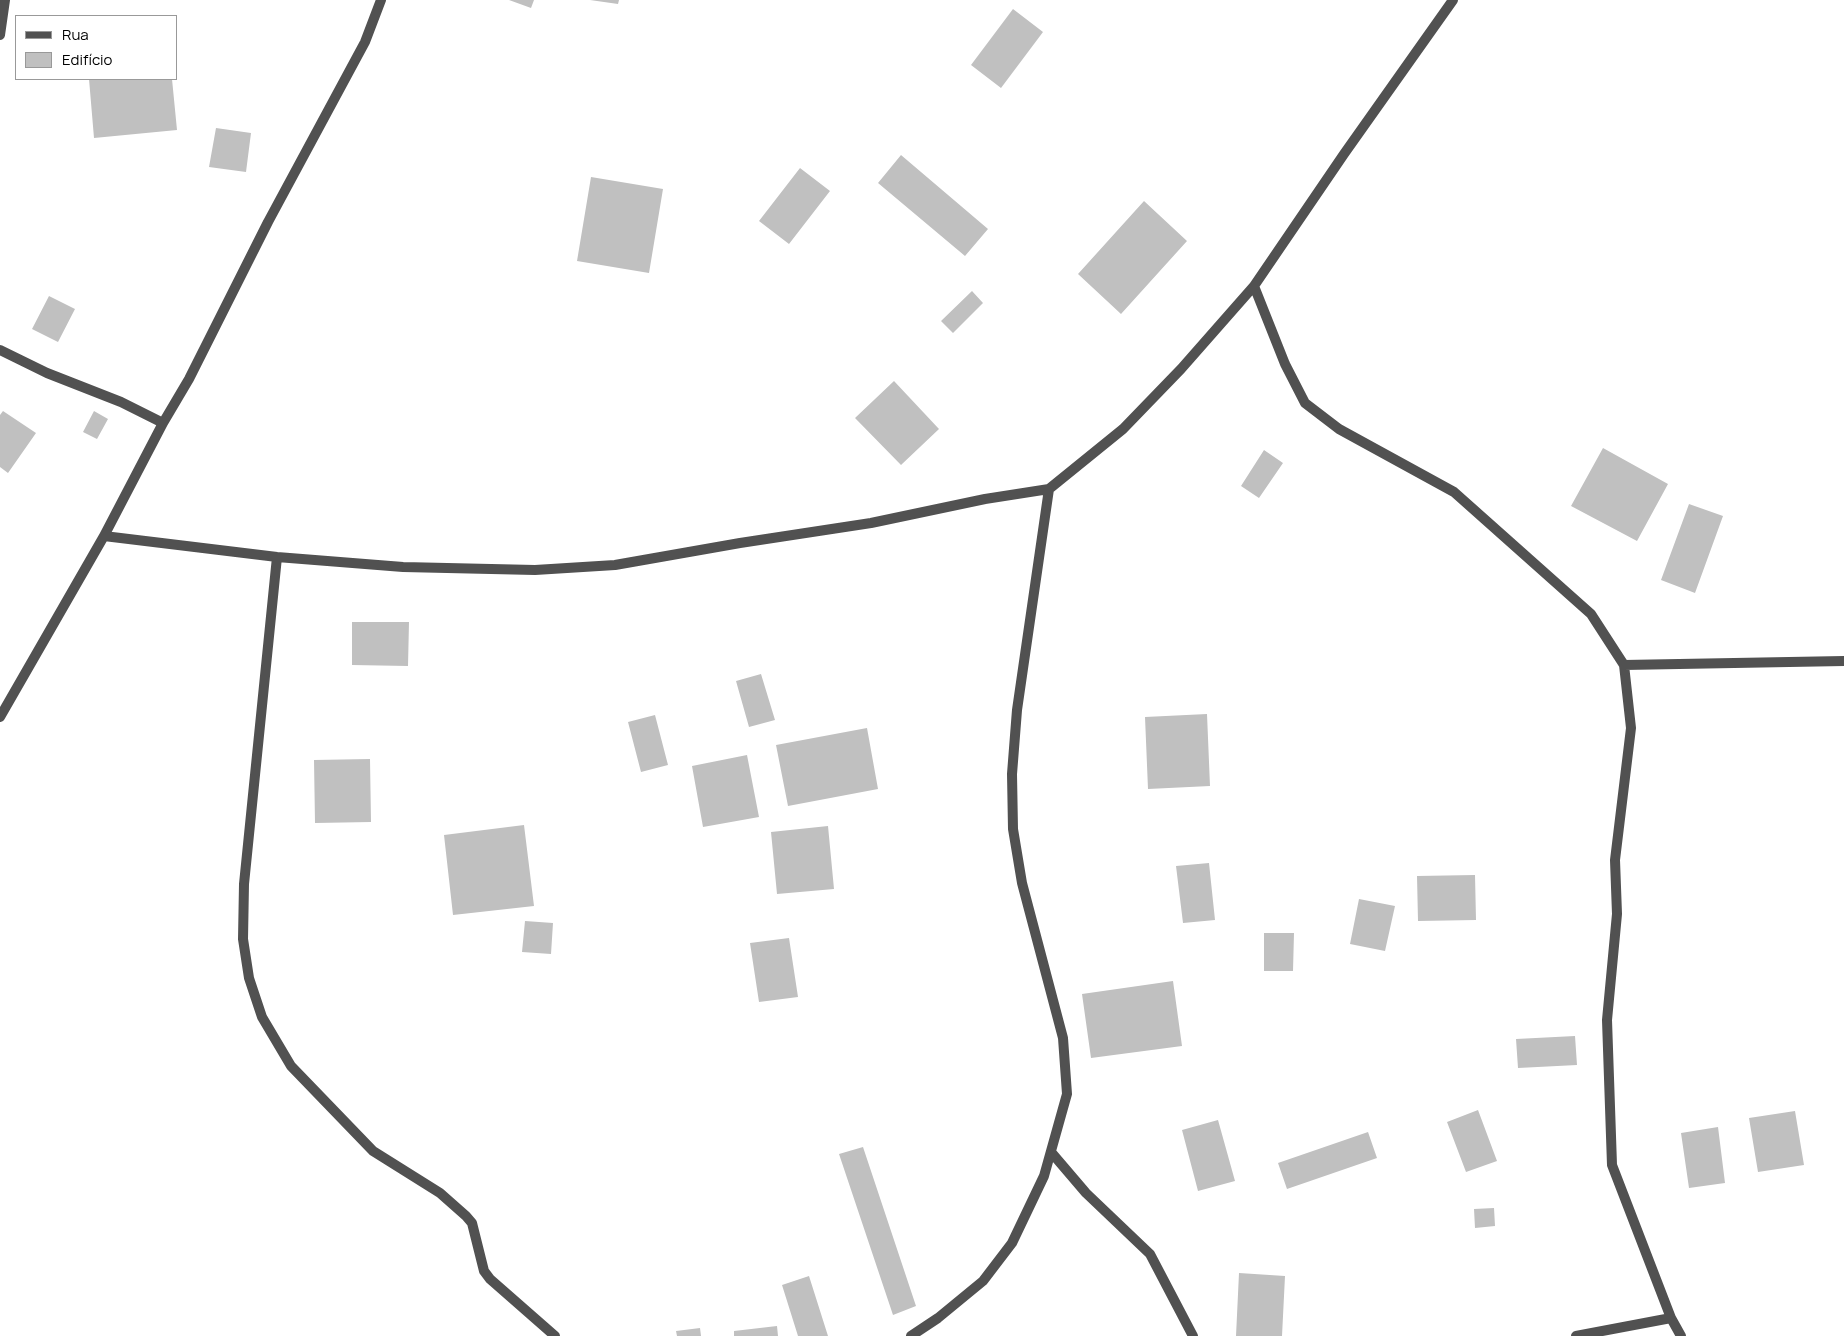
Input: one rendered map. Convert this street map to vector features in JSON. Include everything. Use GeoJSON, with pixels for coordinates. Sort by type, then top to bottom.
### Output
{"type":"FeatureCollection","features":[{"type":"Feature","properties":{"kind":"street"},"geometry":{"type":"LineString","coordinates":[[0,35],[5,0]]}},
{"type":"Feature","properties":{"kind":"street"},"geometry":{"type":"LineString","coordinates":[[0,717],[104,536],[163,423],[189,379],[268,222],[365,42],[381,0]]}},
{"type":"Feature","properties":{"kind":"street"},"geometry":{"type":"LineString","coordinates":[[104,536],[277,557],[403,566],[535,570],[615,565],[740,543],[871,524],[1050,488],[1123,428],[1181,369],[1254,286],[1344,154],[1453,0]]}},
{"type":"Feature","properties":{"kind":"street"},"geometry":{"type":"LineString","coordinates":[[1254,286],[1285,364],[1305,404],[1339,429],[1454,492],[1591,614],[1624,665],[1631,728],[1615,860],[1616,914],[1607,1020],[1612,1165],[1671,1318],[1681,1336]]}},
{"type":"Feature","properties":{"kind":"street"},"geometry":{"type":"LineString","coordinates":[[0,350],[47,373],[121,402],[163,423]]}},
{"type":"Feature","properties":{"kind":"street"},"geometry":{"type":"LineString","coordinates":[[911,1336],[938,1318],[983,1281],[1012,1243],[1044,1176],[1067,1094],[1063,1038],[1022,883],[1014,829],[1012,774],[1017,710],[1050,488]]}},
{"type":"Feature","properties":{"kind":"street"},"geometry":{"type":"LineString","coordinates":[[277,557],[244,884],[243,940],[251,986],[262,1017],[291,1066],[373,1151],[440,1193],[466,1216],[472,1223],[484,1271],[555,1336]]}},
{"type":"Feature","properties":{"kind":"street"},"geometry":{"type":"LineString","coordinates":[[1624,665],[1844,661]]}},
{"type":"Feature","properties":{"kind":"street"},"geometry":{"type":"LineString","coordinates":[[1051,1152],[1086,1193],[1150,1254],[1193,1336]]}},
{"type":"Feature","properties":{"kind":"street"},"geometry":{"type":"LineString","coordinates":[[1576,1336],[1671,1318]]}},
{"type":"Feature","properties":{"kind":"building"},"geometry":{"type":"Polygon","coordinates":[[[509,0],[534,0],[531,8],[509,0]]]}},
{"type":"Feature","properties":{"kind":"building"},"geometry":{"type":"Polygon","coordinates":[[[590,0],[619,0],[618,4],[590,0]]]}},
{"type":"Feature","properties":{"kind":"building"},"geometry":{"type":"Polygon","coordinates":[[[1013,9],[1043,32],[1001,88],[971,65],[1013,9]]]}},
{"type":"Feature","properties":{"kind":"building"},"geometry":{"type":"Polygon","coordinates":[[[89,80],[172,80],[177,130],[94,138],[89,80]]]}},
{"type":"Feature","properties":{"kind":"building"},"geometry":{"type":"Polygon","coordinates":[[[216,128],[251,133],[246,172],[209,167],[216,128]]]}},
{"type":"Feature","properties":{"kind":"building"},"geometry":{"type":"Polygon","coordinates":[[[901,155],[988,229],[965,256],[878,183],[901,155]]]}},
{"type":"Feature","properties":{"kind":"building"},"geometry":{"type":"Polygon","coordinates":[[[800,168],[830,191],[789,244],[759,221],[800,168]]]}},
{"type":"Feature","properties":{"kind":"building"},"geometry":{"type":"Polygon","coordinates":[[[591,177],[663,189],[649,273],[577,261],[591,177]]]}},
{"type":"Feature","properties":{"kind":"building"},"geometry":{"type":"Polygon","coordinates":[[[1144,201],[1187,241],[1121,314],[1078,274],[1144,201]]]}},
{"type":"Feature","properties":{"kind":"building"},"geometry":{"type":"Polygon","coordinates":[[[972,291],[983,303],[953,333],[941,321],[972,291]]]}},
{"type":"Feature","properties":{"kind":"building"},"geometry":{"type":"Polygon","coordinates":[[[49,296],[75,309],[58,342],[32,329],[49,296]]]}},
{"type":"Feature","properties":{"kind":"building"},"geometry":{"type":"Polygon","coordinates":[[[894,381],[939,429],[901,465],[855,418],[894,381]]]}},
{"type":"Feature","properties":{"kind":"building"},"geometry":{"type":"Polygon","coordinates":[[[3,411],[36,433],[8,473],[0,467],[0,415],[3,411]]]}},
{"type":"Feature","properties":{"kind":"building"},"geometry":{"type":"Polygon","coordinates":[[[94,411],[108,419],[97,439],[83,432],[94,411]]]}},
{"type":"Feature","properties":{"kind":"building"},"geometry":{"type":"Polygon","coordinates":[[[1603,448],[1668,484],[1637,541],[1571,506],[1603,448]]]}},
{"type":"Feature","properties":{"kind":"building"},"geometry":{"type":"Polygon","coordinates":[[[1264,450],[1283,463],[1259,498],[1241,486],[1264,450]]]}},
{"type":"Feature","properties":{"kind":"building"},"geometry":{"type":"Polygon","coordinates":[[[1689,504],[1723,516],[1695,593],[1661,580],[1689,504]]]}},
{"type":"Feature","properties":{"kind":"building"},"geometry":{"type":"Polygon","coordinates":[[[352,622],[409,622],[408,666],[352,665],[352,622]]]}},
{"type":"Feature","properties":{"kind":"building"},"geometry":{"type":"Polygon","coordinates":[[[761,674],[775,720],[749,727],[736,681],[761,674]]]}},
{"type":"Feature","properties":{"kind":"building"},"geometry":{"type":"Polygon","coordinates":[[[1207,714],[1210,786],[1148,789],[1145,717],[1207,714]]]}},
{"type":"Feature","properties":{"kind":"building"},"geometry":{"type":"Polygon","coordinates":[[[655,715],[668,765],[641,772],[628,722],[655,715]]]}},
{"type":"Feature","properties":{"kind":"building"},"geometry":{"type":"Polygon","coordinates":[[[867,728],[878,789],[788,806],[776,745],[867,728]]]}},
{"type":"Feature","properties":{"kind":"building"},"geometry":{"type":"Polygon","coordinates":[[[747,755],[759,817],[703,827],[692,766],[747,755]]]}},
{"type":"Feature","properties":{"kind":"building"},"geometry":{"type":"Polygon","coordinates":[[[370,759],[371,822],[315,823],[314,760],[370,759]]]}},
{"type":"Feature","properties":{"kind":"building"},"geometry":{"type":"Polygon","coordinates":[[[524,825],[534,906],[453,915],[444,835],[524,825]]]}},
{"type":"Feature","properties":{"kind":"building"},"geometry":{"type":"Polygon","coordinates":[[[828,826],[834,889],[777,894],[771,832],[828,826]]]}},
{"type":"Feature","properties":{"kind":"building"},"geometry":{"type":"Polygon","coordinates":[[[1209,863],[1215,920],[1183,923],[1176,866],[1209,863]]]}},
{"type":"Feature","properties":{"kind":"building"},"geometry":{"type":"Polygon","coordinates":[[[1475,875],[1476,920],[1418,921],[1417,876],[1475,875]]]}},
{"type":"Feature","properties":{"kind":"building"},"geometry":{"type":"Polygon","coordinates":[[[1359,899],[1395,906],[1385,951],[1350,944],[1359,899]]]}},
{"type":"Feature","properties":{"kind":"building"},"geometry":{"type":"Polygon","coordinates":[[[525,921],[553,923],[551,954],[522,952],[525,921]]]}},
{"type":"Feature","properties":{"kind":"building"},"geometry":{"type":"Polygon","coordinates":[[[1264,933],[1294,933],[1293,971],[1264,971],[1264,933]]]}},
{"type":"Feature","properties":{"kind":"building"},"geometry":{"type":"Polygon","coordinates":[[[789,938],[798,997],[759,1002],[750,943],[789,938]]]}},
{"type":"Feature","properties":{"kind":"building"},"geometry":{"type":"Polygon","coordinates":[[[1173,981],[1182,1046],[1091,1058],[1082,994],[1173,981]]]}},
{"type":"Feature","properties":{"kind":"building"},"geometry":{"type":"Polygon","coordinates":[[[1575,1036],[1577,1065],[1518,1068],[1516,1039],[1575,1036]]]}},
{"type":"Feature","properties":{"kind":"building"},"geometry":{"type":"Polygon","coordinates":[[[1478,1110],[1497,1161],[1466,1172],[1447,1122],[1478,1110]]]}},
{"type":"Feature","properties":{"kind":"building"},"geometry":{"type":"Polygon","coordinates":[[[1795,1111],[1804,1165],[1758,1172],[1749,1118],[1795,1111]]]}},
{"type":"Feature","properties":{"kind":"building"},"geometry":{"type":"Polygon","coordinates":[[[1218,1120],[1235,1181],[1198,1191],[1182,1130],[1218,1120]]]}},
{"type":"Feature","properties":{"kind":"building"},"geometry":{"type":"Polygon","coordinates":[[[1718,1127],[1725,1183],[1689,1188],[1681,1133],[1718,1127]]]}},
{"type":"Feature","properties":{"kind":"building"},"geometry":{"type":"Polygon","coordinates":[[[1368,1132],[1377,1158],[1287,1189],[1278,1163],[1368,1132]]]}},
{"type":"Feature","properties":{"kind":"building"},"geometry":{"type":"Polygon","coordinates":[[[863,1147],[916,1306],[893,1315],[839,1154],[863,1147]]]}},
{"type":"Feature","properties":{"kind":"building"},"geometry":{"type":"Polygon","coordinates":[[[1494,1208],[1495,1226],[1475,1228],[1474,1209],[1494,1208]]]}},
{"type":"Feature","properties":{"kind":"building"},"geometry":{"type":"Polygon","coordinates":[[[1239,1273],[1285,1276],[1282,1336],[1236,1336],[1239,1273]]]}},
{"type":"Feature","properties":{"kind":"building"},"geometry":{"type":"Polygon","coordinates":[[[809,1276],[828,1336],[798,1336],[782,1285],[809,1276]]]}},
{"type":"Feature","properties":{"kind":"building"},"geometry":{"type":"Polygon","coordinates":[[[777,1326],[778,1336],[734,1336],[734,1331],[777,1326]]]}},
{"type":"Feature","properties":{"kind":"building"},"geometry":{"type":"Polygon","coordinates":[[[700,1328],[701,1336],[677,1336],[676,1331],[700,1328]]]}}]}
